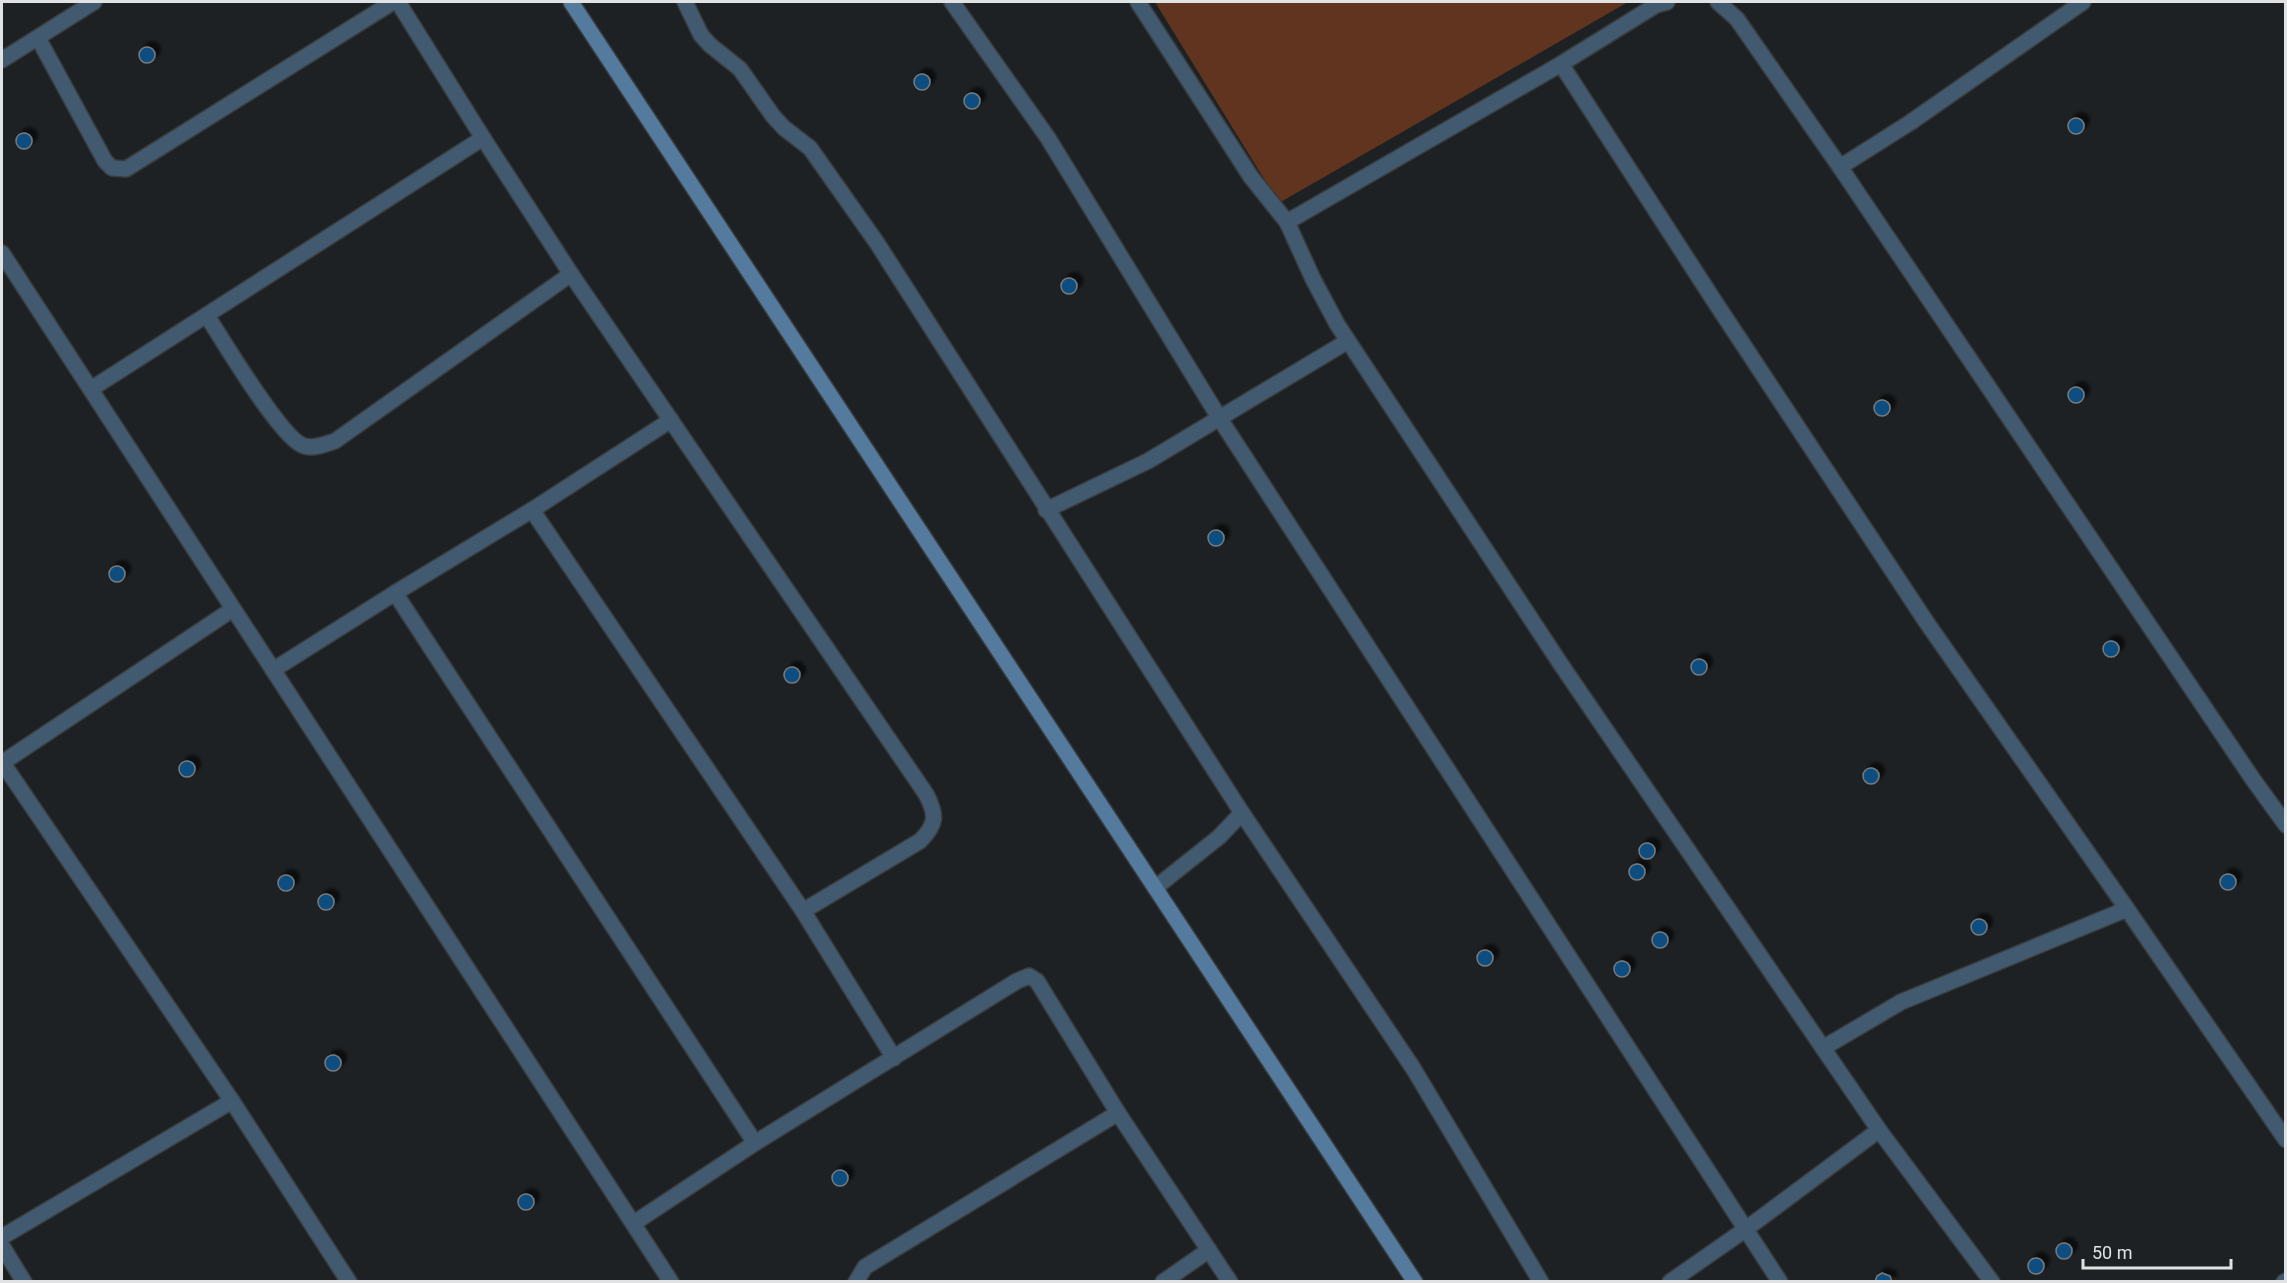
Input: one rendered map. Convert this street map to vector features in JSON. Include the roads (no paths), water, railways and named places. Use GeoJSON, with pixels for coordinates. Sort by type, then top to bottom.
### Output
{"type":"FeatureCollection","features":[{"type":"Feature","properties":{"kind":"street"},"geometry":{"type":"LineString","coordinates":[[2,60],[94,2]]}},
{"type":"Feature","properties":{"kind":"street"},"geometry":{"type":"LineString","coordinates":[[38,38],[105,161],[112,168],[126,169],[393,2]]}},
{"type":"Feature","properties":{"kind":"street"},"geometry":{"type":"LineString","coordinates":[[398,2],[571,274],[926,794],[933,808],[934,818],[931,827],[920,841],[803,911]]}},
{"type":"Feature","properties":{"kind":"street"},"geometry":{"type":"LineString","coordinates":[[571,2],[1415,1281]]}},
{"type":"Feature","properties":{"kind":"street"},"geometry":{"type":"LineString","coordinates":[[685,2],[701,35],[740,69],[784,128],[810,148],[877,243],[1242,813],[1413,1068],[1541,1281]]}},
{"type":"Feature","properties":{"kind":"street"},"geometry":{"type":"LineString","coordinates":[[952,2],[1048,138],[1220,419],[1780,1281]]}},
{"type":"Feature","properties":{"kind":"street"},"geometry":{"type":"LineString","coordinates":[[1138,2],[1251,177],[1287,222],[1313,279],[1348,341],[1560,663],[1879,1130],[1992,1281]]}},
{"type":"Feature","properties":{"kind":"street"},"geometry":{"type":"LineString","coordinates":[[1287,222],[1561,64],[1656,5],[1667,2]]}},
{"type":"Feature","properties":{"kind":"street"},"geometry":{"type":"LineString","coordinates":[[1718,2],[1737,19],[1840,167],[2286,825]]}},
{"type":"Feature","properties":{"kind":"street"},"geometry":{"type":"LineString","coordinates":[[1840,167],[1904,126],[2083,2]]}},
{"type":"Feature","properties":{"kind":"street"},"geometry":{"type":"LineString","coordinates":[[1561,64],[1719,308],[1928,623],[2286,1140]]}},
{"type":"Feature","properties":{"kind":"street"},"geometry":{"type":"LineString","coordinates":[[91,389],[483,138]]}},
{"type":"Feature","properties":{"kind":"street"},"geometry":{"type":"LineString","coordinates":[[2,253],[671,1281]]}},
{"type":"Feature","properties":{"kind":"street"},"geometry":{"type":"LineString","coordinates":[[207,316],[279,423],[296,442],[305,447],[320,446],[335,441],[571,274]]}},
{"type":"Feature","properties":{"kind":"street"},"geometry":{"type":"LineString","coordinates":[[1046,510],[1148,461],[1348,341]]}},
{"type":"Feature","properties":{"kind":"street"},"geometry":{"type":"LineString","coordinates":[[273,670],[532,510],[670,420]]}},
{"type":"Feature","properties":{"kind":"street"},"geometry":{"type":"LineString","coordinates":[[532,510],[803,911],[894,1058]]}},
{"type":"Feature","properties":{"kind":"street"},"geometry":{"type":"LineString","coordinates":[[395,593],[755,1143]]}},
{"type":"Feature","properties":{"kind":"street"},"geometry":{"type":"LineString","coordinates":[[233,609],[2,763],[232,1101],[349,1281]]}},
{"type":"Feature","properties":{"kind":"street"},"geometry":{"type":"LineString","coordinates":[[1155,888],[1219,837],[1242,813]]}},
{"type":"Feature","properties":{"kind":"street"},"geometry":{"type":"LineString","coordinates":[[1823,1048],[1901,1002],[2127,909]]}},
{"type":"Feature","properties":{"kind":"street"},"geometry":{"type":"LineString","coordinates":[[634,1223],[755,1143],[1017,981],[1029,976],[1037,981],[1118,1113],[1230,1281]]}},
{"type":"Feature","properties":{"kind":"street"},"geometry":{"type":"LineString","coordinates":[[2,1237],[232,1101]]}},
{"type":"Feature","properties":{"kind":"street"},"geometry":{"type":"LineString","coordinates":[[856,1281],[865,1267],[1118,1113]]}},
{"type":"Feature","properties":{"kind":"street"},"geometry":{"type":"LineString","coordinates":[[1670,1281],[1879,1130]]}},
{"type":"Feature","properties":{"kind":"street"},"geometry":{"type":"LineString","coordinates":[[2,1246],[24,1281]]}},
{"type":"Feature","properties":{"kind":"street"},"geometry":{"type":"LineString","coordinates":[[1163,1281],[1209,1250]]}}]}
